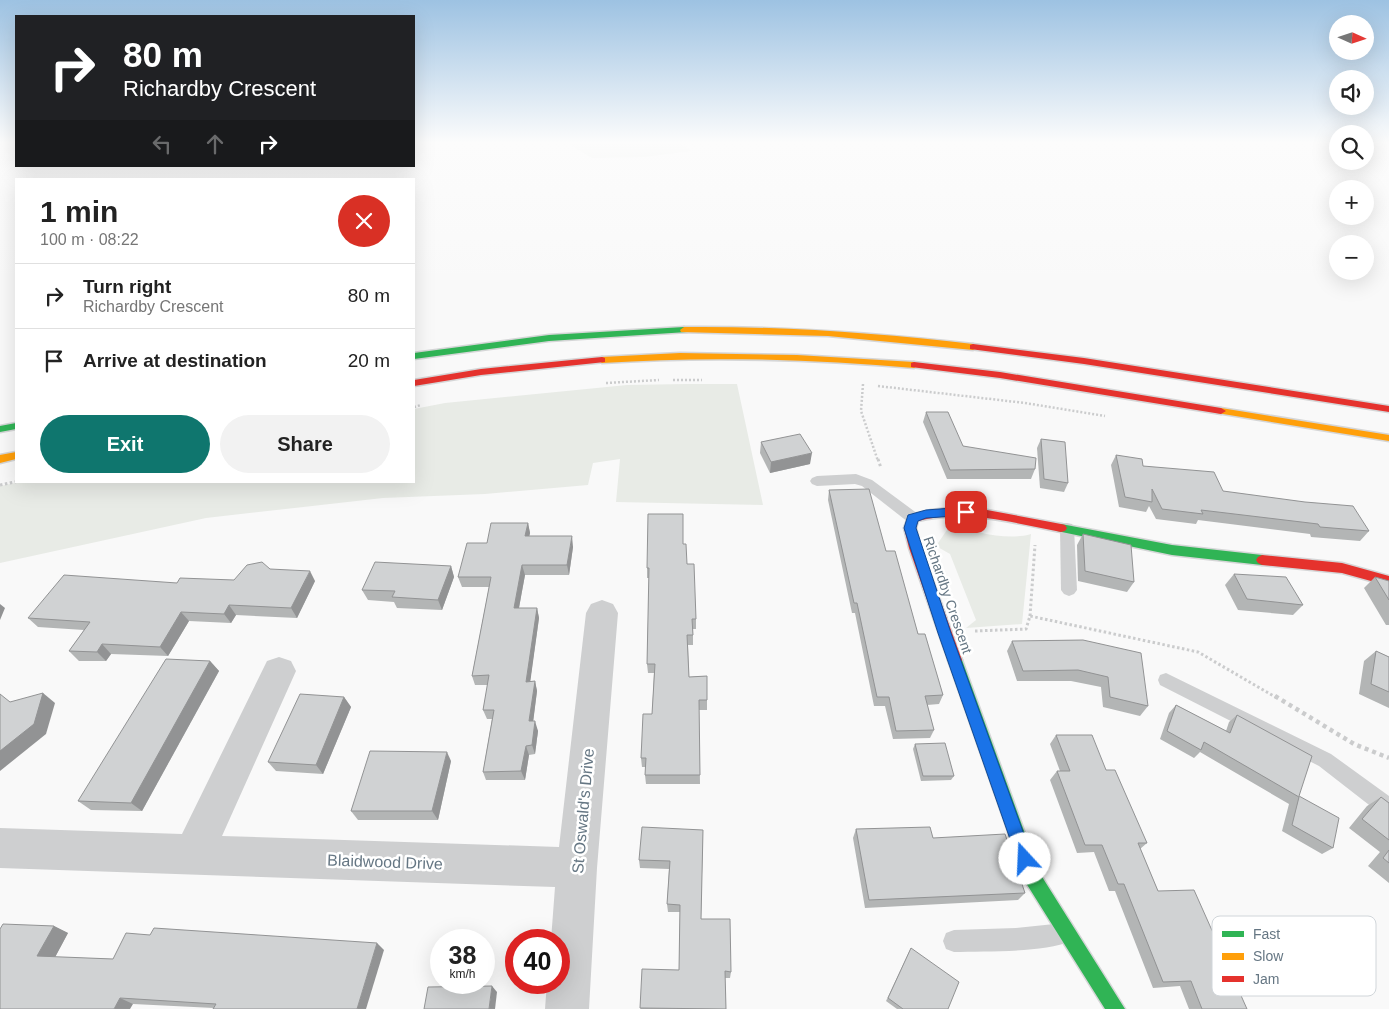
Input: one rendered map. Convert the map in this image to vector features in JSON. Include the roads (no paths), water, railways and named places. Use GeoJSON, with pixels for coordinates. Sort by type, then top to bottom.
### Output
{"type":"FeatureCollection","features":[{"type":"Feature","properties":{"kind":"main road"},"geometry":{"type":"LineString","coordinates":[[415,356],[519,341],[667,331],[818,332],[1026,352],[1389,409]]}},
{"type":"Feature","properties":{"kind":"main road"},"geometry":{"type":"LineString","coordinates":[[415,383],[526,366],[612,360],[732,355],[822,357],[957,369],[1024,378],[1389,438]]}},
{"type":"Feature","properties":{"kind":"main road"},"geometry":{"type":"LineString","coordinates":[[0,429],[15,426]]}},
{"type":"Feature","properties":{"kind":"main road"},"geometry":{"type":"LineString","coordinates":[[0,459],[15,456]]}},
{"type":"Feature","properties":{"kind":"main road"},"geometry":{"type":"LineString","coordinates":[[912,518],[933,513],[983,512],[1172,550],[1342,568],[1389,581]]}},
{"type":"Feature","properties":{"kind":"main road","name":"Richardby Crescent"},"geometry":{"type":"LineString","coordinates":[[912,518],[910,528],[918,557],[1032,878],[1116,1009]]}},
{"type":"Feature","properties":{"kind":"street","name":"St Oswald's Drive"},"geometry":{"type":"LineString","coordinates":[[567,1009],[577,868],[602,613]]}},
{"type":"Feature","properties":{"kind":"street"},"geometry":{"type":"LineString","coordinates":[[193,856],[279,671]]}},
{"type":"Feature","properties":{"kind":"street","name":"Blaidwood Drive"},"geometry":{"type":"LineString","coordinates":[[0,848],[577,868]]}},
{"type":"Feature","properties":{"kind":"lane"},"geometry":{"type":"LineString","coordinates":[[817,481],[856,479],[868,484],[912,518]]}},
{"type":"Feature","properties":{"kind":"lane"},"geometry":{"type":"LineString","coordinates":[[1067,528],[1069,590]]}},
{"type":"Feature","properties":{"kind":"lane"},"geometry":{"type":"LineString","coordinates":[[1166,680],[1325,760],[1389,808]]}},
{"type":"Feature","properties":{"kind":"lane"},"geometry":{"type":"LineString","coordinates":[[954,941],[1016,939],[1067,934]]}}]}
